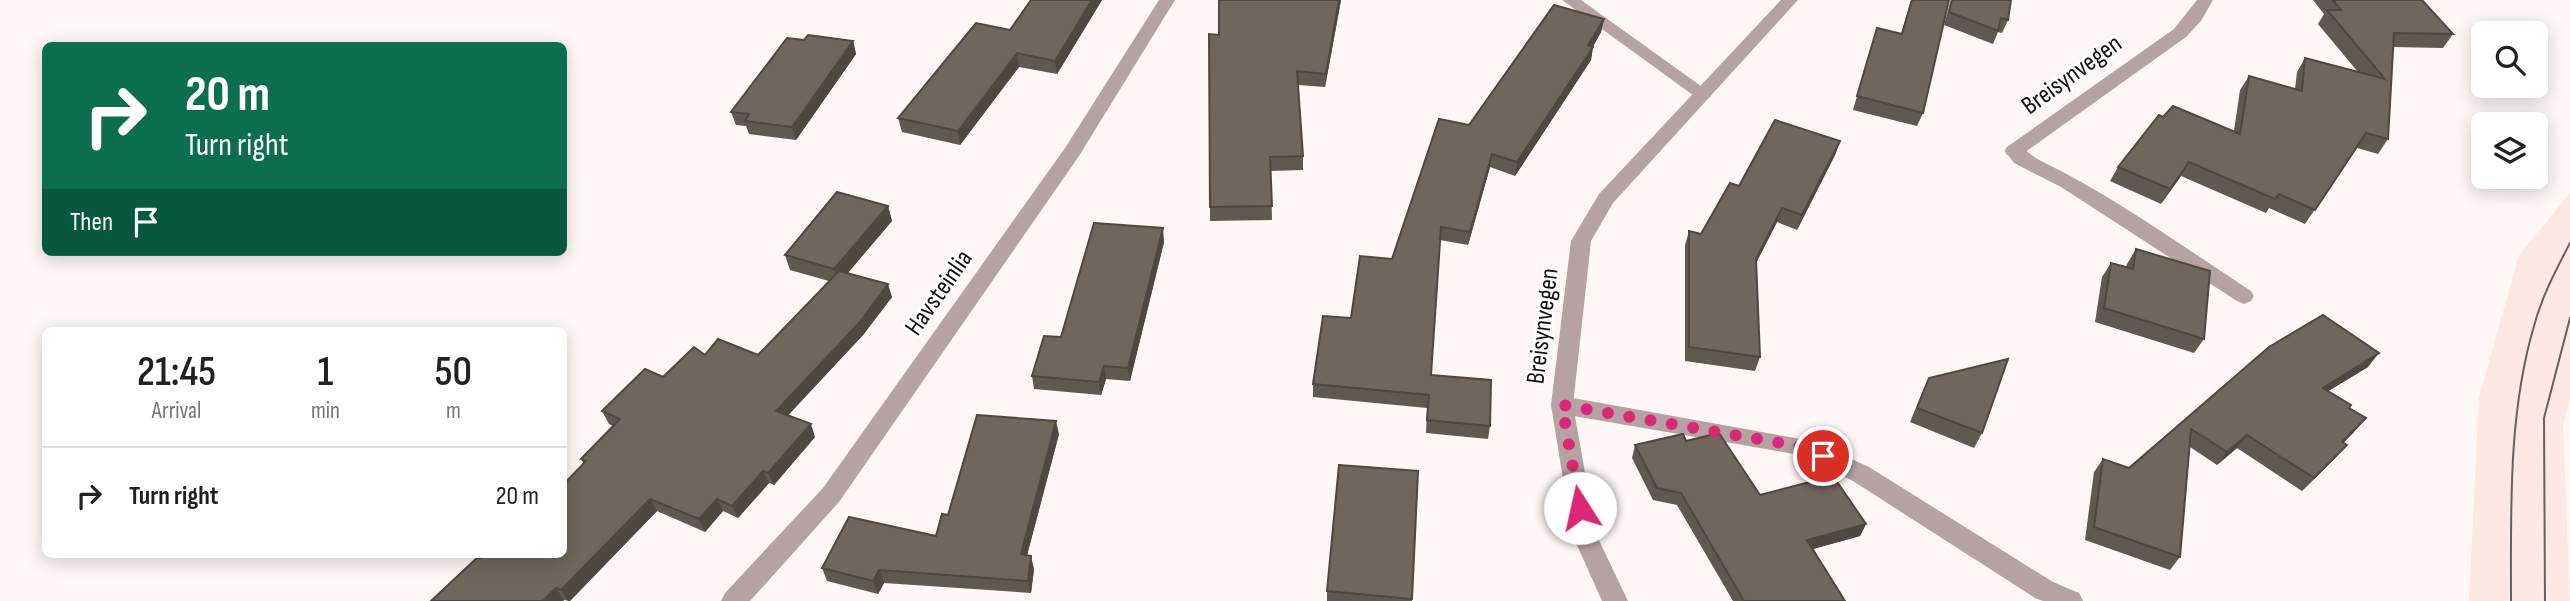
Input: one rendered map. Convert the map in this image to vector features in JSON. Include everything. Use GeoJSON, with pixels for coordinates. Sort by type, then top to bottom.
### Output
{"type":"FeatureCollection","features":[{"type":"Feature","properties":{"kind":"street","name":"Havsteinlia"},"geometry":{"type":"LineString","coordinates":[[734,601],[831,495],[1072,152],[1167,0]]}},
{"type":"Feature","properties":{"kind":"street"},"geometry":{"type":"LineString","coordinates":[[1570,0],[1703,94]]}},
{"type":"Feature","properties":{"kind":"street","name":"Breisynvegen"},"geometry":{"type":"LineString","coordinates":[[1615,601],[1584,534],[1562,405],[1581,242],[1606,199],[1790,0]]}},
{"type":"Feature","properties":{"kind":"street","name":"Breisynvegen"},"geometry":{"type":"LineString","coordinates":[[2205,0],[2195,17],[2180,33],[2014,151],[2021,159],[2068,182],[2244,296]]}},
{"type":"Feature","properties":{"kind":"street"},"geometry":{"type":"LineString","coordinates":[[1562,405],[1804,447],[1861,474],[2044,590],[2070,601]]}},
{"type":"Feature","properties":{"kind":"shaded area"},"geometry":{"type":"Polygon","coordinates":[[[2570,193],[2570,399],[2563,426],[2570,601],[2469,601],[2479,397],[2519,255],[2570,193]]]}},
{"type":"Feature","properties":{"kind":"building"},"geometry":{"type":"Polygon","coordinates":[[[1031,0],[1092,0],[1055,61],[1017,53],[958,131],[898,118],[976,23],[1010,30],[1031,0]]]}},
{"type":"Feature","properties":{"kind":"building"},"geometry":{"type":"Polygon","coordinates":[[[1219,0],[1339,0],[1326,74],[1297,71],[1303,156],[1270,157],[1272,206],[1210,207],[1209,34],[1219,35],[1219,0]]]}},
{"type":"Feature","properties":{"kind":"building"},"geometry":{"type":"Polygon","coordinates":[[[1912,0],[1949,0],[1923,113],[1857,96],[1877,28],[1902,34],[1912,0]]]}},
{"type":"Feature","properties":{"kind":"building"},"geometry":{"type":"Polygon","coordinates":[[[1952,0],[2011,0],[2008,20],[2001,18],[1998,31],[1949,12],[1952,0]]]}},
{"type":"Feature","properties":{"kind":"building"},"geometry":{"type":"Polygon","coordinates":[[[2333,0],[2422,0],[2453,34],[2394,33],[2388,139],[2366,133],[2315,210],[2279,194],[2275,199],[2189,162],[2170,189],[2118,167],[2159,115],[2163,117],[2173,106],[2240,134],[2249,76],[2302,91],[2305,58],[2385,79],[2327,10],[2341,10],[2333,0]]]}},
{"type":"Feature","properties":{"kind":"building"},"geometry":{"type":"Polygon","coordinates":[[[1554,5],[1604,19],[1588,45],[1593,47],[1517,162],[1492,154],[1470,232],[1441,227],[1431,375],[1491,380],[1490,426],[1427,420],[1429,395],[1313,384],[1323,316],[1351,318],[1360,256],[1392,259],[1439,119],[1469,125],[1554,5]]]}},
{"type":"Feature","properties":{"kind":"building"},"geometry":{"type":"Polygon","coordinates":[[[808,35],[853,41],[792,127],[745,121],[749,114],[731,112],[787,38],[804,40],[808,35]]]}},
{"type":"Feature","properties":{"kind":"building"},"geometry":{"type":"Polygon","coordinates":[[[1775,120],[1840,141],[1802,215],[1782,208],[1756,259],[1760,357],[1689,347],[1689,231],[1701,234],[1730,183],[1739,186],[1775,120]]]}},
{"type":"Feature","properties":{"kind":"building"},"geometry":{"type":"Polygon","coordinates":[[[837,192],[888,206],[834,269],[785,255],[837,192]]]}},
{"type":"Feature","properties":{"kind":"building"},"geometry":{"type":"Polygon","coordinates":[[[1094,223],[1163,228],[1128,368],[1104,366],[1099,382],[1032,376],[1044,336],[1061,337],[1094,223]]]}},
{"type":"Feature","properties":{"kind":"building"},"geometry":{"type":"Polygon","coordinates":[[[2136,249],[2210,271],[2204,339],[2104,308],[2111,263],[2133,269],[2136,249]]]}},
{"type":"Feature","properties":{"kind":"building"},"geometry":{"type":"Polygon","coordinates":[[[839,271],[888,284],[859,323],[776,411],[811,424],[768,473],[763,471],[732,506],[717,499],[699,519],[650,499],[561,590],[556,588],[543,601],[431,601],[477,558],[567,558],[567,481],[586,461],[581,459],[620,419],[602,411],[645,369],[663,377],[694,347],[705,355],[718,339],[758,355],[839,271]]]}},
{"type":"Feature","properties":{"kind":"building"},"geometry":{"type":"Polygon","coordinates":[[[2323,315],[2379,353],[2323,388],[2366,418],[2342,442],[2347,445],[2314,478],[2247,435],[2227,452],[2191,429],[2180,557],[2094,527],[2103,459],[2129,468],[2269,347],[2323,315]]]}},
{"type":"Feature","properties":{"kind":"building"},"geometry":{"type":"Polygon","coordinates":[[[2008,359],[1982,433],[1917,408],[1929,378],[2008,359]]]}},
{"type":"Feature","properties":{"kind":"building"},"geometry":{"type":"Polygon","coordinates":[[[977,415],[1056,421],[1021,554],[1031,556],[1028,581],[879,570],[873,581],[822,568],[849,517],[936,536],[942,514],[948,515],[977,415]]]}},
{"type":"Feature","properties":{"kind":"building"},"geometry":{"type":"Polygon","coordinates":[[[1719,433],[1760,495],[1833,476],[1866,524],[1807,540],[1845,601],[1744,601],[1681,493],[1657,488],[1635,445],[1683,434],[1686,441],[1719,433]]]}},
{"type":"Feature","properties":{"kind":"building"},"geometry":{"type":"Polygon","coordinates":[[[1339,465],[1418,471],[1412,599],[1327,591],[1339,465]]]}},
{"type":"Feature","properties":{"kind":"tram line"},"geometry":{"type":"LineString","coordinates":[[2511,601],[2513,462],[2519,393],[2537,315],[2570,243]]}},
{"type":"Feature","properties":{"kind":"tram line"},"geometry":{"type":"LineString","coordinates":[[2545,601],[2544,418],[2570,318]]}},
{"type":"Feature","properties":{"kind":"route"},"geometry":{"type":"LineString","coordinates":[[1580,508],[1562,405],[1804,447],[1823,456]]}}]}
